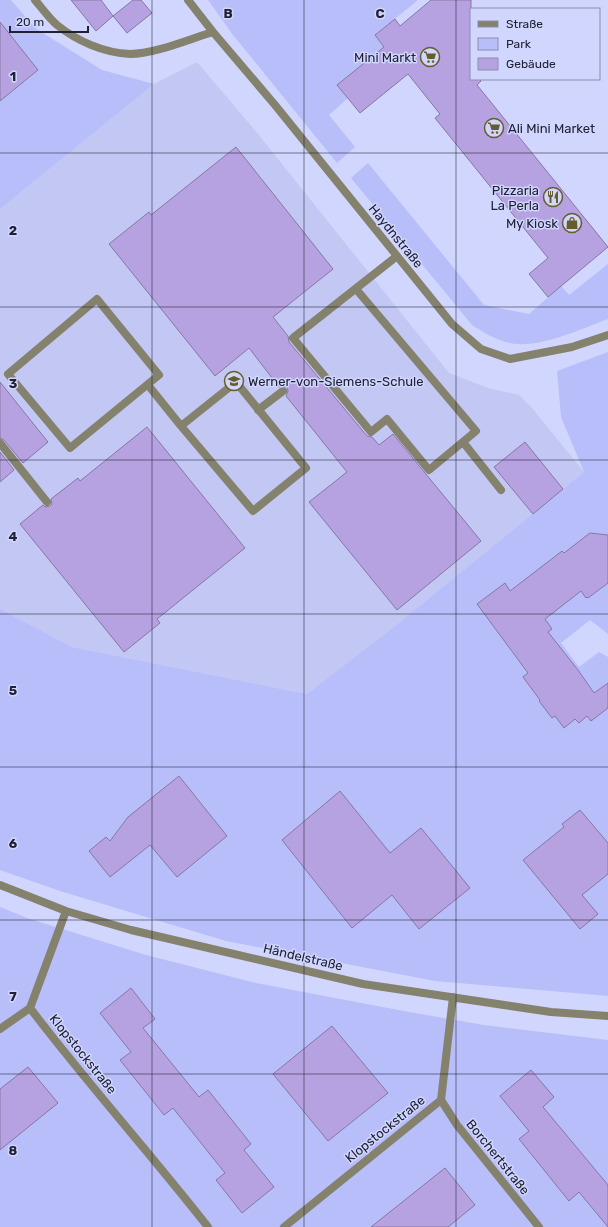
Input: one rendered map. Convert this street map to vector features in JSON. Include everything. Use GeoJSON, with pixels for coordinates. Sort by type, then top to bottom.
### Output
{"type":"FeatureCollection","features":[{"type":"Feature","properties":{"kind":"street"},"geometry":{"type":"LineString","coordinates":[[35,0],[56,24],[74,37],[94,46],[113,52],[131,54],[155,50],[213,32]]}},
{"type":"Feature","properties":{"kind":"street","name":"Haydnstraße"},"geometry":{"type":"LineString","coordinates":[[188,0],[452,324],[481,349],[510,359],[572,347],[608,335]]}},
{"type":"Feature","properties":{"kind":"street"},"geometry":{"type":"LineString","coordinates":[[356,288],[476,431],[429,470],[387,419],[371,432],[293,338],[356,288],[397,256]]}},
{"type":"Feature","properties":{"kind":"street"},"geometry":{"type":"LineString","coordinates":[[98,299],[159,375],[148,385],[70,448],[8,374],[98,299]]}},
{"type":"Feature","properties":{"kind":"street"},"geometry":{"type":"LineString","coordinates":[[148,385],[181,426],[253,511],[306,468],[236,382],[181,426]]}},
{"type":"Feature","properties":{"kind":"street"},"geometry":{"type":"LineString","coordinates":[[258,410],[283,391]]}},
{"type":"Feature","properties":{"kind":"street"},"geometry":{"type":"LineString","coordinates":[[462,442],[501,490]]}},
{"type":"Feature","properties":{"kind":"street"},"geometry":{"type":"LineString","coordinates":[[0,443],[47,502]]}},
{"type":"Feature","properties":{"kind":"street","name":"Händelstraße"},"geometry":{"type":"LineString","coordinates":[[0,885],[66,911],[131,930],[363,984],[551,1012],[608,1016]]}},
{"type":"Feature","properties":{"kind":"street"},"geometry":{"type":"LineString","coordinates":[[0,1029],[30,1008],[66,911]]}},
{"type":"Feature","properties":{"kind":"street","name":"Klopstockstraße"},"geometry":{"type":"LineString","coordinates":[[284,1227],[440,1100],[453,997]]}},
{"type":"Feature","properties":{"kind":"street","name":"Klopstockstraße"},"geometry":{"type":"LineString","coordinates":[[30,1008],[208,1227]]}},
{"type":"Feature","properties":{"kind":"street","name":"Borchertstraße"},"geometry":{"type":"LineString","coordinates":[[440,1100],[457,1125],[539,1227]]}},
{"type":"Feature","properties":{"kind":"shaded area","name":"Werner-von-Siemens-Schule"},"geometry":{"type":"Polygon","coordinates":[[[197,62],[254,129],[449,373],[488,388],[519,395],[532,408],[584,472],[395,626],[307,694],[72,647],[0,609],[0,209],[154,84],[197,62]]]}},
{"type":"Feature","properties":{"kind":"green space"},"geometry":{"type":"Polygon","coordinates":[[[0,0],[11,0],[35,28],[102,70],[154,84],[0,209],[0,0]]]}},
{"type":"Feature","properties":{"kind":"green space"},"geometry":{"type":"Polygon","coordinates":[[[208,0],[418,0],[375,35],[384,47],[337,85],[348,98],[329,115],[355,147],[337,163],[233,35],[208,0]]]}},
{"type":"Feature","properties":{"kind":"green space"},"geometry":{"type":"Polygon","coordinates":[[[368,163],[484,305],[529,314],[561,286],[569,295],[608,264],[608,319],[551,340],[528,344],[505,342],[472,325],[351,178],[368,163]]]}},
{"type":"Feature","properties":{"kind":"green space"},"geometry":{"type":"Polygon","coordinates":[[[608,352],[608,634],[590,620],[561,643],[579,667],[599,652],[608,657],[608,996],[435,981],[226,941],[60,891],[0,870],[0,609],[72,647],[307,694],[395,626],[584,472],[561,417],[557,371],[608,352]]]}},
{"type":"Feature","properties":{"kind":"green space"},"geometry":{"type":"Polygon","coordinates":[[[0,907],[27,918],[146,955],[256,983],[484,1025],[608,1040],[608,1227],[0,1227],[0,907]]]}},
{"type":"Feature","properties":{"kind":"building"},"geometry":{"type":"Polygon","coordinates":[[[71,0],[101,0],[113,16],[96,31],[71,0]]]}},
{"type":"Feature","properties":{"kind":"building"},"geometry":{"type":"Polygon","coordinates":[[[133,0],[141,0],[152,13],[127,33],[113,16],[133,0]]]}},
{"type":"Feature","properties":{"kind":"building"},"geometry":{"type":"Polygon","coordinates":[[[431,0],[471,0],[470,80],[481,81],[477,85],[608,247],[548,297],[529,274],[548,258],[435,118],[440,114],[408,74],[360,113],[337,85],[384,47],[375,35],[395,19],[400,26],[431,0]]]}},
{"type":"Feature","properties":{"kind":"building"},"geometry":{"type":"Polygon","coordinates":[[[0,22],[38,70],[0,101],[0,22]]]}},
{"type":"Feature","properties":{"kind":"building"},"geometry":{"type":"Polygon","coordinates":[[[236,147],[333,269],[273,317],[288,336],[289,342],[367,436],[372,437],[379,445],[393,434],[481,541],[397,610],[309,502],[347,472],[286,396],[288,391],[287,387],[279,387],[249,348],[215,376],[109,244],[149,212],[151,215],[236,147]]]}},
{"type":"Feature","properties":{"kind":"building"},"geometry":{"type":"Polygon","coordinates":[[[0,382],[48,442],[23,463],[4,440],[0,438],[0,382]]]}},
{"type":"Feature","properties":{"kind":"building"},"geometry":{"type":"Polygon","coordinates":[[[147,427],[245,548],[157,619],[160,623],[124,652],[20,524],[43,505],[45,507],[50,506],[52,504],[51,499],[78,478],[80,481],[147,427]]]}},
{"type":"Feature","properties":{"kind":"building"},"geometry":{"type":"Polygon","coordinates":[[[525,442],[563,489],[533,514],[494,467],[525,442]]]}},
{"type":"Feature","properties":{"kind":"building"},"geometry":{"type":"Polygon","coordinates":[[[0,452],[14,470],[0,482],[0,452]]]}},
{"type":"Feature","properties":{"kind":"building"},"geometry":{"type":"Polygon","coordinates":[[[590,533],[608,535],[608,583],[588,598],[586,598],[581,591],[545,619],[552,629],[548,632],[594,693],[608,683],[608,708],[591,721],[587,716],[579,723],[575,719],[564,728],[555,716],[552,718],[539,701],[540,700],[523,677],[528,673],[477,604],[505,583],[510,591],[562,551],[564,553],[590,533]]]}},
{"type":"Feature","properties":{"kind":"building"},"geometry":{"type":"Polygon","coordinates":[[[179,776],[227,836],[177,877],[150,845],[110,877],[89,851],[106,837],[110,841],[128,817],[179,776]]]}},
{"type":"Feature","properties":{"kind":"building"},"geometry":{"type":"Polygon","coordinates":[[[340,791],[390,853],[421,828],[470,888],[419,929],[392,895],[352,928],[282,840],[340,791]]]}},
{"type":"Feature","properties":{"kind":"building"},"geometry":{"type":"Polygon","coordinates":[[[580,810],[608,843],[608,874],[582,895],[598,914],[580,929],[523,860],[564,827],[562,824],[580,810]]]}},
{"type":"Feature","properties":{"kind":"building"},"geometry":{"type":"Polygon","coordinates":[[[131,988],[155,1019],[143,1028],[199,1097],[208,1090],[251,1144],[244,1150],[274,1187],[242,1213],[216,1180],[225,1173],[173,1108],[164,1115],[120,1060],[131,1052],[100,1013],[131,988]]]}},
{"type":"Feature","properties":{"kind":"building"},"geometry":{"type":"Polygon","coordinates":[[[332,1026],[388,1093],[328,1141],[273,1074],[332,1026]]]}},
{"type":"Feature","properties":{"kind":"building"},"geometry":{"type":"Polygon","coordinates":[[[28,1067],[58,1103],[0,1150],[0,1089],[28,1067]]]}},
{"type":"Feature","properties":{"kind":"building"},"geometry":{"type":"Polygon","coordinates":[[[531,1070],[554,1097],[543,1107],[608,1185],[608,1227],[579,1192],[569,1201],[519,1139],[529,1131],[500,1096],[531,1070]]]}},
{"type":"Feature","properties":{"kind":"building"},"geometry":{"type":"Polygon","coordinates":[[[445,1168],[475,1205],[448,1227],[371,1227],[445,1168]]]}},
{"type":"Feature","properties":{"kind":"place","name":"Mini Markt"},"geometry":{"type":"Point","coordinates":[430,57]}},
{"type":"Feature","properties":{"kind":"place","name":"Ali Mini Market"},"geometry":{"type":"Point","coordinates":[494,128]}},
{"type":"Feature","properties":{"kind":"place","name":"Pizzaria La Perla"},"geometry":{"type":"Point","coordinates":[553,197]}},
{"type":"Feature","properties":{"kind":"place","name":"My Kiosk"},"geometry":{"type":"Point","coordinates":[572,223]}},
{"type":"Feature","properties":{"kind":"place","name":"Werner-von-Siemens-Schule"},"geometry":{"type":"Point","coordinates":[234,381]}}]}
